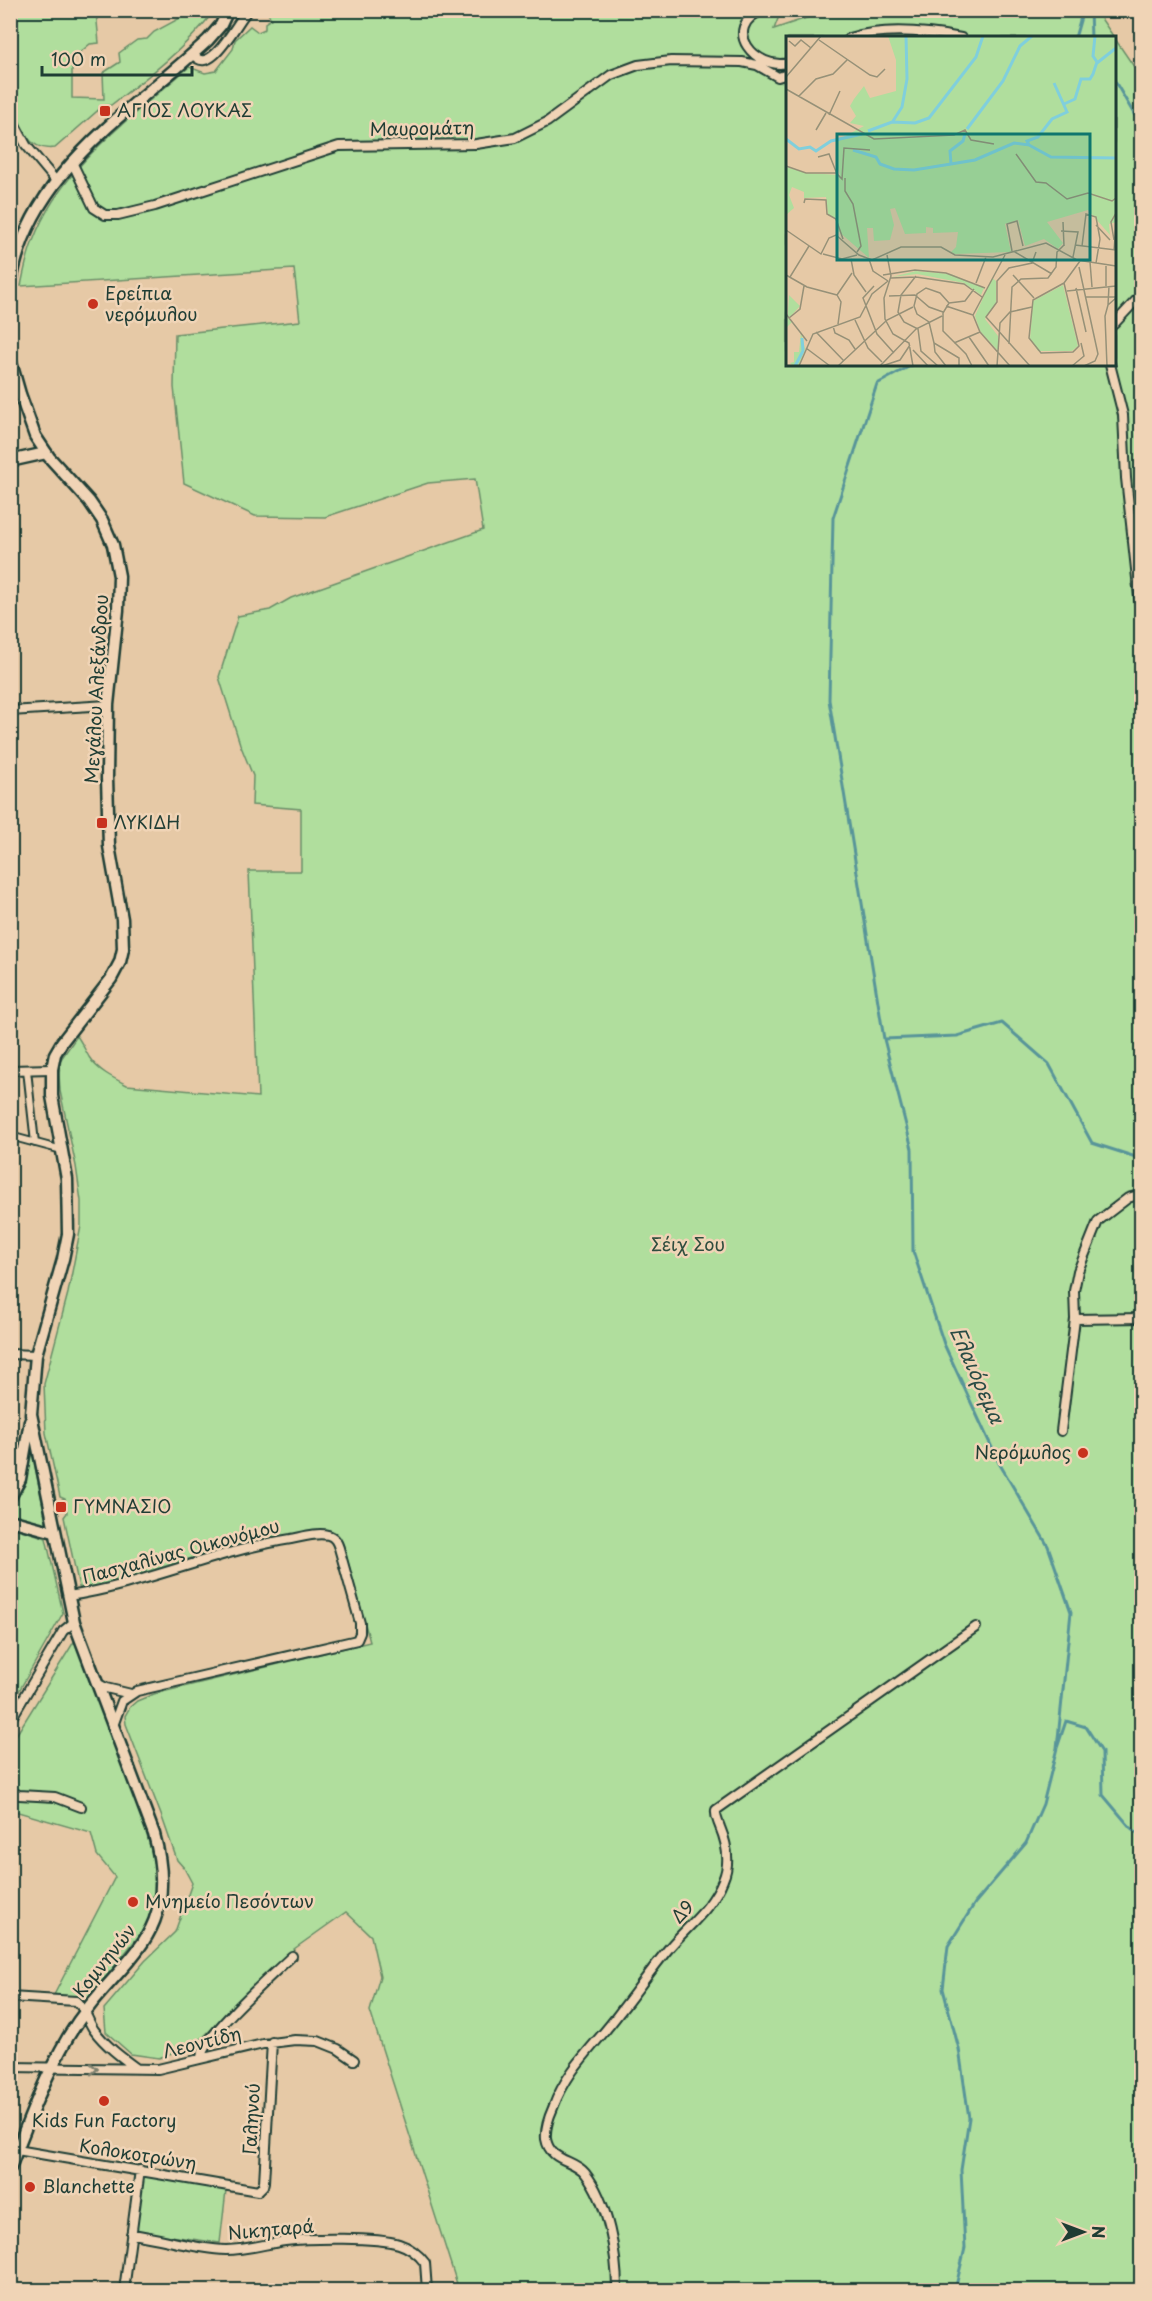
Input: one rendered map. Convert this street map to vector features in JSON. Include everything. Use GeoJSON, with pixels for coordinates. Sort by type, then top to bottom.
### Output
{"type":"FeatureCollection","features":[{"type":"Feature","properties":{"kind":"main road"},"geometry":{"type":"LineString","coordinates":[[10,290],[17,256],[26,230],[41,202],[56,181],[72,162],[193,54],[217,30],[228,10]]}},
{"type":"Feature","properties":{"kind":"main road"},"geometry":{"type":"LineString","coordinates":[[10,247],[26,230]]}},
{"type":"Feature","properties":{"kind":"main road","name":"Μεγάλου Αλεξάνδρου"},"geometry":{"type":"LineString","coordinates":[[10,358],[35,436],[46,453],[94,507],[109,532],[116,553],[119,576],[119,599],[108,705],[107,778],[108,834],[122,927],[122,956],[111,980],[62,1042],[52,1069],[52,1096],[67,1179],[68,1234],[36,1354],[31,1414],[68,1596]]}},
{"type":"Feature","properties":{"kind":"main road"},"geometry":{"type":"LineString","coordinates":[[10,461],[46,453]]}},
{"type":"Feature","properties":{"kind":"main road"},"geometry":{"type":"LineString","coordinates":[[10,1498],[20,1479],[31,1414]]}},
{"type":"Feature","properties":{"kind":"main road"},"geometry":{"type":"LineString","coordinates":[[10,1520],[54,1532]]}},
{"type":"Feature","properties":{"kind":"main road","name":"Κομνηνών"},"geometry":{"type":"LineString","coordinates":[[10,2168],[51,2069],[68,2037],[85,2012],[148,1935],[162,1898],[161,1860],[156,1843],[74,1622],[68,1596]]}},
{"type":"Feature","properties":{"kind":"street"},"geometry":{"type":"LineString","coordinates":[[12,10],[11,120],[26,145],[56,181]]}},
{"type":"Feature","properties":{"kind":"street"},"geometry":{"type":"LineString","coordinates":[[193,54],[195,58],[204,60],[213,57],[248,10]]}},
{"type":"Feature","properties":{"kind":"street"},"geometry":{"type":"LineString","coordinates":[[763,10],[745,22],[742,34],[745,43],[752,52],[769,62],[777,65],[786,63]]}},
{"type":"Feature","properties":{"kind":"street"},"geometry":{"type":"LineString","coordinates":[[864,36],[894,32],[949,36]]}},
{"type":"Feature","properties":{"kind":"street","name":"Μαυρομάτη"},"geometry":{"type":"LineString","coordinates":[[72,162],[96,210],[105,215],[118,215],[147,209],[339,146],[476,144],[515,138],[547,122],[611,75],[638,65],[662,61],[742,62],[757,65],[778,77],[786,75]]}},
{"type":"Feature","properties":{"kind":"street"},"geometry":{"type":"LineString","coordinates":[[1116,322],[1142,294]]}},
{"type":"Feature","properties":{"kind":"street"},"geometry":{"type":"LineString","coordinates":[[1111,366],[1123,415],[1126,478],[1142,624]]}},
{"type":"Feature","properties":{"kind":"street"},"geometry":{"type":"LineString","coordinates":[[10,711],[108,705]]}},
{"type":"Feature","properties":{"kind":"street"},"geometry":{"type":"LineString","coordinates":[[10,1070],[52,1069]]}},
{"type":"Feature","properties":{"kind":"street"},"geometry":{"type":"LineString","coordinates":[[27,1070],[35,1143]]}},
{"type":"Feature","properties":{"kind":"street"},"geometry":{"type":"LineString","coordinates":[[10,1136],[62,1150]]}},
{"type":"Feature","properties":{"kind":"street"},"geometry":{"type":"LineString","coordinates":[[1061,1431],[1075,1319],[1074,1291],[1078,1271],[1098,1221],[1128,1198],[1142,1194]]}},
{"type":"Feature","properties":{"kind":"street"},"geometry":{"type":"LineString","coordinates":[[1075,1319],[1142,1318]]}},
{"type":"Feature","properties":{"kind":"street"},"geometry":{"type":"LineString","coordinates":[[10,1354],[36,1354]]}},
{"type":"Feature","properties":{"kind":"street","name":"Πασχαλίνας Οικονόμου"},"geometry":{"type":"LineString","coordinates":[[68,1596],[92,1592],[251,1546],[326,1534],[335,1539],[360,1623],[360,1634],[357,1640],[220,1670],[131,1694]]}},
{"type":"Feature","properties":{"kind":"street"},"geometry":{"type":"LineString","coordinates":[[10,1721],[63,1631],[74,1622]]}},
{"type":"Feature","properties":{"kind":"street","name":"Δ9"},"geometry":{"type":"LineString","coordinates":[[616,2290],[609,2229],[602,2203],[584,2171],[555,2156],[546,2140],[549,2119],[564,2082],[580,2058],[619,2014],[664,1955],[710,1906],[724,1879],[728,1863],[726,1843],[715,1816],[716,1810],[976,1627]]}},
{"type":"Feature","properties":{"kind":"street"},"geometry":{"type":"LineString","coordinates":[[97,1683],[106,1688],[131,1694]]}},
{"type":"Feature","properties":{"kind":"street"},"geometry":{"type":"LineString","coordinates":[[113,1728],[118,1708],[122,1701],[131,1694]]}},
{"type":"Feature","properties":{"kind":"street"},"geometry":{"type":"LineString","coordinates":[[10,1791],[19,1795],[56,1797],[81,1807]]}},
{"type":"Feature","properties":{"kind":"street"},"geometry":{"type":"LineString","coordinates":[[201,2057],[203,2049],[219,2030],[292,1956]]}},
{"type":"Feature","properties":{"kind":"street"},"geometry":{"type":"LineString","coordinates":[[10,1997],[76,2001],[85,2012],[92,2028],[112,2050],[137,2069]]}},
{"type":"Feature","properties":{"kind":"street","name":"Λεοντίδη"},"geometry":{"type":"LineString","coordinates":[[10,2067],[164,2068],[201,2057],[272,2042],[295,2040],[318,2041],[338,2049],[354,2060]]}},
{"type":"Feature","properties":{"kind":"street","name":"Γαληνού"},"geometry":{"type":"LineString","coordinates":[[254,2190],[261,2189],[264,2182],[272,2042]]}},
{"type":"Feature","properties":{"kind":"street","name":"Κολοκοτρώνη"},"geometry":{"type":"LineString","coordinates":[[17,2150],[254,2190]]}},
{"type":"Feature","properties":{"kind":"street"},"geometry":{"type":"LineString","coordinates":[[124,2290],[140,2170]]}},
{"type":"Feature","properties":{"kind":"street","name":"Νικηταρά"},"geometry":{"type":"LineString","coordinates":[[131,2235],[222,2250],[241,2250],[286,2241],[378,2241],[400,2244],[422,2259],[426,2267],[427,2290]]}},
{"type":"Feature","properties":{"kind":"green space"},"geometry":{"type":"Polygon","coordinates":[[[17,11],[96,11],[99,43],[90,44],[72,59],[72,98],[104,99],[103,73],[120,62],[119,53],[137,40],[147,39],[154,32],[184,16],[188,11],[214,11],[166,61],[111,105],[103,106],[55,148],[37,146],[25,134],[18,117],[13,71],[17,11]]]}},
{"type":"Feature","properties":{"kind":"green space","name":"Σέιχ Σου"},"geometry":{"type":"Polygon","coordinates":[[[267,11],[781,11],[774,29],[827,11],[1096,11],[1113,36],[786,36],[786,366],[1116,366],[1116,40],[1141,77],[1141,2290],[459,2290],[370,2011],[380,1976],[371,1936],[346,1912],[294,1949],[197,2043],[159,2058],[131,2054],[106,2032],[104,2009],[145,1961],[175,1932],[192,1883],[177,1860],[126,1724],[125,1716],[130,1707],[137,1701],[154,1694],[370,1642],[343,1544],[335,1533],[327,1530],[269,1538],[197,1556],[102,1585],[79,1587],[64,1517],[67,1513],[65,1499],[60,1497],[46,1433],[44,1384],[68,1293],[81,1226],[81,1201],[76,1166],[60,1091],[61,1059],[77,1036],[96,1066],[127,1085],[258,1097],[249,871],[301,871],[301,809],[252,805],[253,776],[240,744],[219,677],[238,616],[270,610],[291,598],[483,530],[475,479],[428,483],[325,517],[255,516],[184,483],[174,387],[175,334],[300,321],[294,269],[21,286],[29,252],[45,214],[79,167],[122,125],[189,67],[205,73],[216,71],[233,49],[235,40],[250,26],[258,32],[265,29],[265,23],[271,19],[267,11]]]}},
{"type":"Feature","properties":{"kind":"green space"},"geometry":{"type":"Polygon","coordinates":[[[30,1454],[33,1457],[46,1521],[44,1524],[33,1523],[11,1513],[11,1507],[25,1485],[30,1454]]]}},
{"type":"Feature","properties":{"kind":"green space"},"geometry":{"type":"Polygon","coordinates":[[[11,1526],[46,1538],[63,1613],[11,1705],[11,1526]]]}},
{"type":"Feature","properties":{"kind":"green space"},"geometry":{"type":"Polygon","coordinates":[[[75,1640],[144,1825],[157,1871],[156,1896],[152,1913],[141,1933],[90,1997],[54,1995],[115,1877],[97,1855],[91,1833],[11,1810],[10,1745],[75,1640]]]}},
{"type":"Feature","properties":{"kind":"green space"},"geometry":{"type":"Polygon","coordinates":[[[142,2173],[226,2190],[220,2243],[135,2231],[142,2173]]]}},
{"type":"Feature","properties":{"kind":"waterway"},"geometry":{"type":"LineString","coordinates":[[1076,36],[1083,10]]}},
{"type":"Feature","properties":{"kind":"waterway","name":"Ελαιόρεμα"},"geometry":{"type":"LineString","coordinates":[[1090,10],[1091,36]]}},
{"type":"Feature","properties":{"kind":"waterway","name":"Ελαιόρεμα"},"geometry":{"type":"LineString","coordinates":[[1116,83],[1137,119],[1142,136]]}},
{"type":"Feature","properties":{"kind":"waterway"},"geometry":{"type":"LineString","coordinates":[[910,366],[877,384],[833,518],[829,700],[884,1039],[957,1036],[1002,1023],[1049,1064],[1092,1143],[1142,1159]]}},
{"type":"Feature","properties":{"kind":"waterway","name":"Ελαιόρεμα"},"geometry":{"type":"LineString","coordinates":[[884,1039],[912,1149],[913,1251],[944,1344],[999,1463],[1048,1546],[1071,1612],[1057,1748],[1066,1721],[1086,1727],[1102,1752],[1103,1795],[1130,1827],[1142,1837]]}},
{"type":"Feature","properties":{"kind":"waterway"},"geometry":{"type":"LineString","coordinates":[[955,2290],[965,2248],[961,2170],[969,2118],[959,2049],[943,1989],[948,1946],[975,1903],[1026,1843],[1043,1804],[1057,1748]]}},
{"type":"Feature","properties":{"kind":"place","name":"ΑΓΙΟΣ ΛΟΥΚΑΣ"},"geometry":{"type":"Point","coordinates":[105,111]}},
{"type":"Feature","properties":{"kind":"place","name":"Ερείπια νερόμυλου"},"geometry":{"type":"Point","coordinates":[93,304]}},
{"type":"Feature","properties":{"kind":"place","name":"ΛΥΚΙΔΗ"},"geometry":{"type":"Point","coordinates":[102,823]}},
{"type":"Feature","properties":{"kind":"place","name":"Νερόμυλος"},"geometry":{"type":"Point","coordinates":[1083,1453]}},
{"type":"Feature","properties":{"kind":"place","name":"ΓΥΜΝΑΣΙΟ"},"geometry":{"type":"Point","coordinates":[61,1507]}},
{"type":"Feature","properties":{"kind":"place","name":"Μνημείο Πεσόντων"},"geometry":{"type":"Point","coordinates":[133,1902]}},
{"type":"Feature","properties":{"kind":"place","name":"Kids Fun Factory"},"geometry":{"type":"Point","coordinates":[104,2101]}},
{"type":"Feature","properties":{"kind":"place","name":"Blanchette"},"geometry":{"type":"Point","coordinates":[30,2187]}}]}
